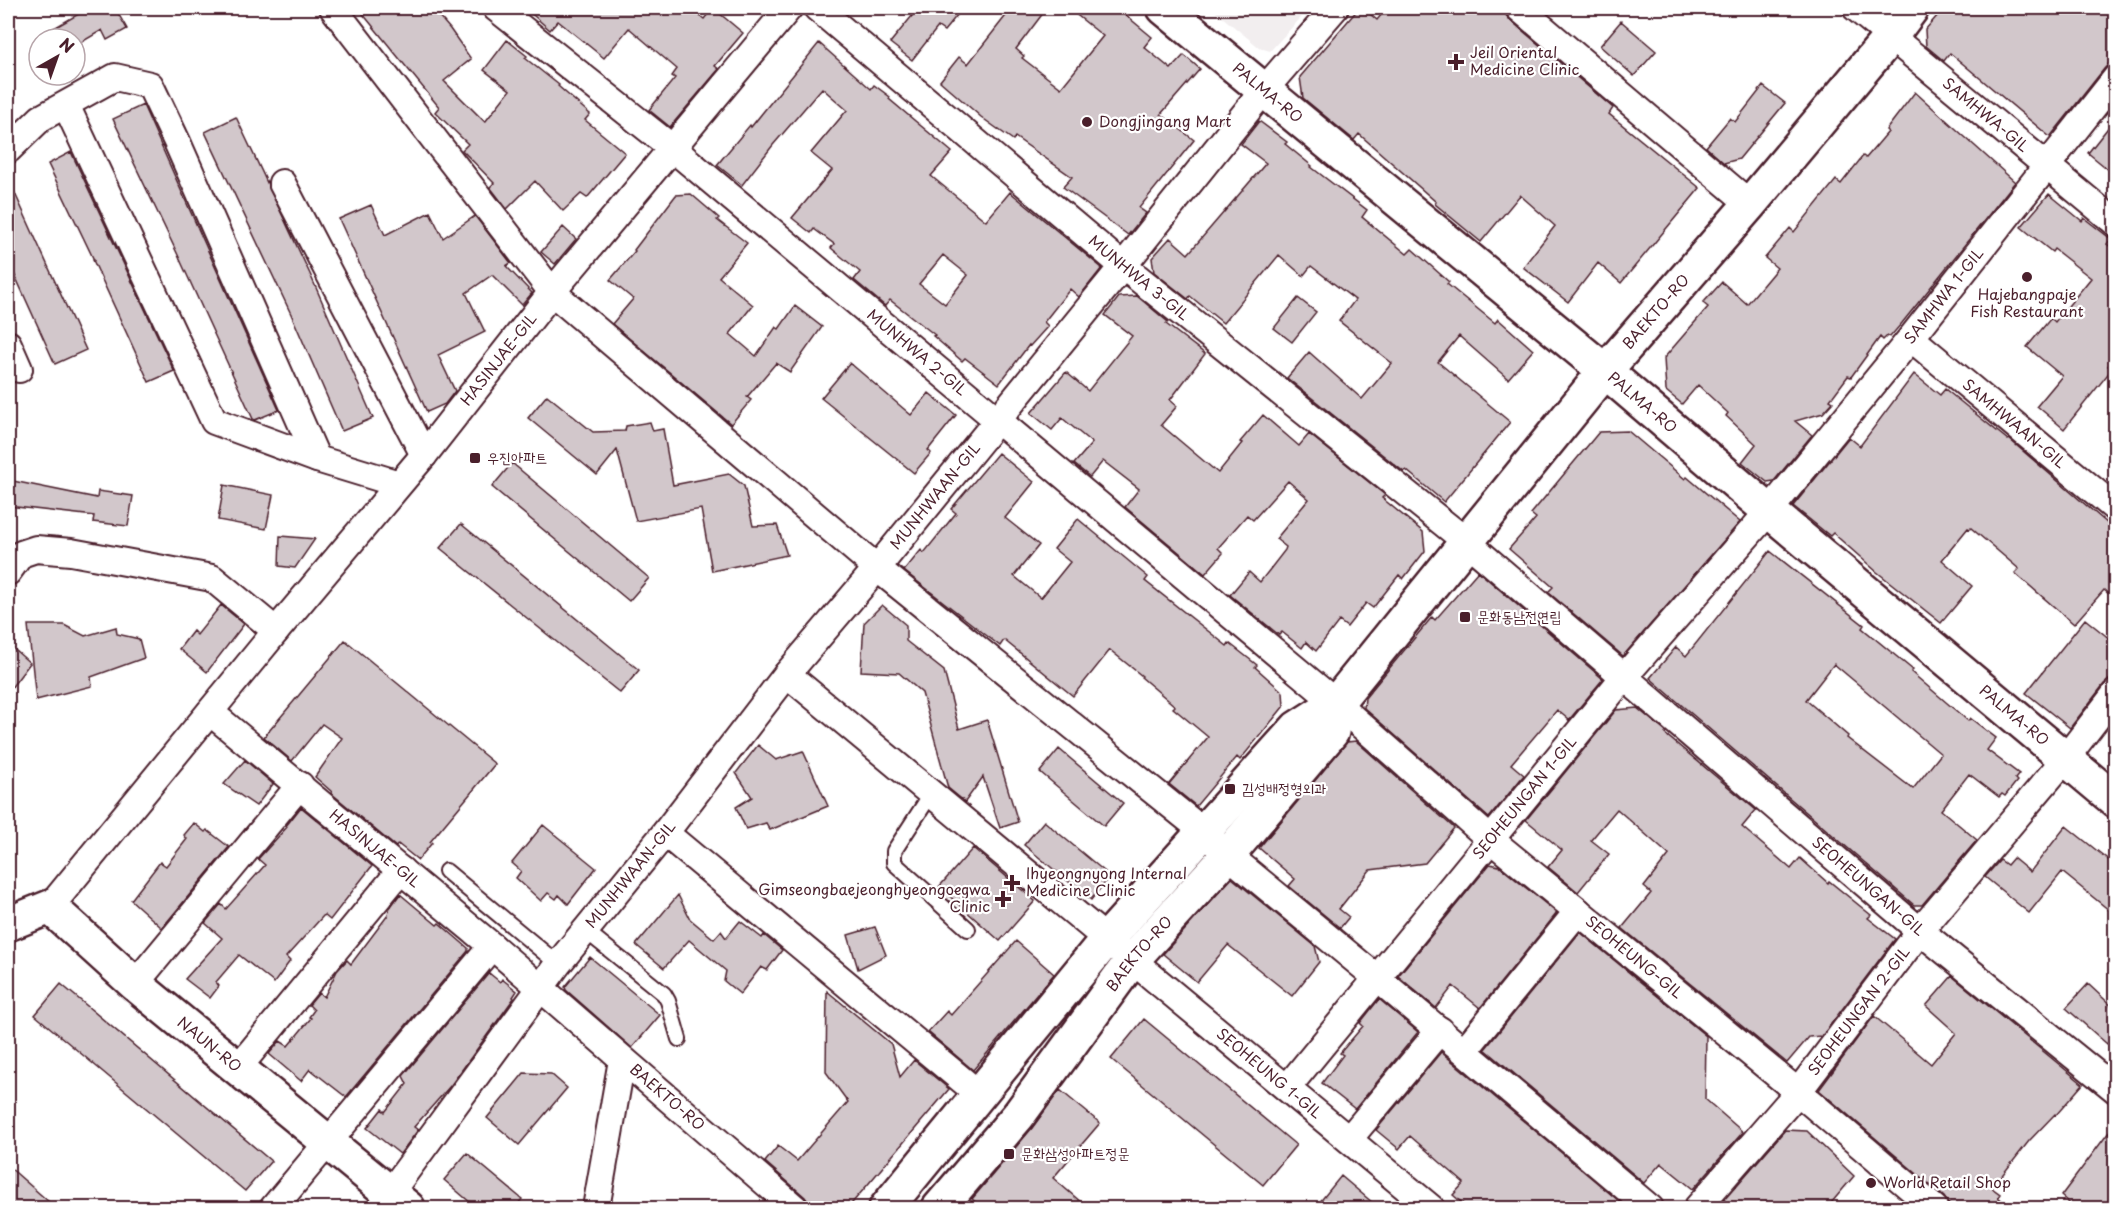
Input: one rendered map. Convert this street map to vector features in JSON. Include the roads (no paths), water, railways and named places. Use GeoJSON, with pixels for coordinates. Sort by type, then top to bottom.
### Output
{"type":"FeatureCollection","features":[{"type":"Feature","properties":{"kind":"street"},"geometry":{"type":"LineString","coordinates":[[333,8],[552,292],[877,568],[1203,831],[1228,855],[1440,1030],[1650,1209]]}},
{"type":"Feature","properties":{"kind":"street","name":"MUNHWA 2-GIL"},"geometry":{"type":"LineString","coordinates":[[496,8],[671,147],[1336,703]]}},
{"type":"Feature","properties":{"kind":"street","name":"HASINJAE-GIL"},"geometry":{"type":"LineString","coordinates":[[50,908],[276,631],[424,455],[552,292],[671,147],[789,8]]}},
{"type":"Feature","properties":{"kind":"street","name":"MUNHWA 3-GIL"},"geometry":{"type":"LineString","coordinates":[[817,8],[1123,266],[1467,542],[1623,678]]}},
{"type":"Feature","properties":{"kind":"street","name":"PALMA-RO"},"geometry":{"type":"LineString","coordinates":[[1164,8],[1605,371],[2115,801]]}},
{"type":"Feature","properties":{"kind":"street","name":"MUNHWAAN-GIL"},"geometry":{"type":"LineString","coordinates":[[399,1201],[558,964],[665,833],[787,674],[877,568],[1264,90],[1335,8]]}},
{"type":"Feature","properties":{"kind":"street"},"geometry":{"type":"LineString","coordinates":[[1519,8],[1750,204]]}},
{"type":"Feature","properties":{"kind":"street","name":"SAMHWA-GIL"},"geometry":{"type":"LineString","coordinates":[[1856,8],[2115,223]]}},
{"type":"Feature","properties":{"kind":"street","name":"BAEKTO-RO"},"geometry":{"type":"LineString","coordinates":[[886,1209],[1106,940],[1298,728],[1336,703],[1605,371],[1750,204],[1912,8]]}},
{"type":"Feature","properties":{"kind":"street"},"geometry":{"type":"LineString","coordinates":[[8,150],[41,118],[115,77],[150,85],[317,459]]}},
{"type":"Feature","properties":{"kind":"street","name":"SAMHWA 1-GIL"},"geometry":{"type":"LineString","coordinates":[[1769,511],[1911,338],[2115,78]]}},
{"type":"Feature","properties":{"kind":"street"},"geometry":{"type":"LineString","coordinates":[[66,105],[214,421],[317,459],[399,484]]}},
{"type":"Feature","properties":{"kind":"street"},"geometry":{"type":"LineString","coordinates":[[282,183],[424,455]]}},
{"type":"Feature","properties":{"kind":"street","name":"SAMHWAAN-GIL"},"geometry":{"type":"LineString","coordinates":[[1911,338],[2115,509]]}},
{"type":"Feature","properties":{"kind":"street"},"geometry":{"type":"LineString","coordinates":[[8,344],[19,369]]}},
{"type":"Feature","properties":{"kind":"street","name":"SEOHEUNGAN 1-GIL"},"geometry":{"type":"LineString","coordinates":[[1287,1088],[1623,678],[1769,511]]}},
{"type":"Feature","properties":{"kind":"street"},"geometry":{"type":"LineString","coordinates":[[12,559],[36,549],[71,552],[212,578],[276,631]]}},
{"type":"Feature","properties":{"kind":"street","name":"SEOHEUNG 1-GIL"},"geometry":{"type":"LineString","coordinates":[[787,674],[1431,1209]]}},
{"type":"Feature","properties":{"kind":"street","name":"SEOHEUNGAN-GIL"},"geometry":{"type":"LineString","coordinates":[[1623,678],[1920,931],[2115,1090]]}},
{"type":"Feature","properties":{"kind":"street","name":"SEOHEUNGAN 2-GIL"},"geometry":{"type":"LineString","coordinates":[[1697,1209],[1798,1092],[1920,931],[2065,759],[2115,693]]}},
{"type":"Feature","properties":{"kind":"street","name":"BAEKTO-RO"},"geometry":{"type":"LineString","coordinates":[[939,1209],[1018,1116],[1132,960],[1228,855],[1332,732],[1336,703]]}},
{"type":"Feature","properties":{"kind":"street","name":"SEOHEUNG-GIL"},"geometry":{"type":"LineString","coordinates":[[1336,703],[1490,839],[1798,1092],[1934,1209]]}},
{"type":"Feature","properties":{"kind":"street","name":"HASINJAE-GIL"},"geometry":{"type":"LineString","coordinates":[[210,712],[540,988]]}},
{"type":"Feature","properties":{"kind":"street"},"geometry":{"type":"LineString","coordinates":[[135,984],[300,786]]}},
{"type":"Feature","properties":{"kind":"street"},"geometry":{"type":"LineString","coordinates":[[665,833],[981,1095]]}},
{"type":"Feature","properties":{"kind":"street"},"geometry":{"type":"LineString","coordinates":[[237,1069],[401,870]]}},
{"type":"Feature","properties":{"kind":"street"},"geometry":{"type":"LineString","coordinates":[[8,924],[50,908]]}},
{"type":"Feature","properties":{"kind":"street","name":"NAUN-RO"},"geometry":{"type":"LineString","coordinates":[[50,908],[135,984],[399,1201]]}},
{"type":"Feature","properties":{"kind":"street"},"geometry":{"type":"LineString","coordinates":[[1464,1051],[1578,911]]}},
{"type":"Feature","properties":{"kind":"street"},"geometry":{"type":"LineString","coordinates":[[273,1209],[492,946]]}},
{"type":"Feature","properties":{"kind":"street","name":"BAEKTO-RO"},"geometry":{"type":"LineString","coordinates":[[540,988],[795,1209]]}},
{"type":"Feature","properties":{"kind":"street"},"geometry":{"type":"LineString","coordinates":[[1349,1139],[1440,1030]]}},
{"type":"Feature","properties":{"kind":"street"},"geometry":{"type":"LineString","coordinates":[[596,1209],[622,1060]]}},
{"type":"Feature","properties":{"kind":"lane"},"geometry":{"type":"LineString","coordinates":[[931,794],[894,851],[894,863],[968,929]]}},
{"type":"Feature","properties":{"kind":"lane"},"geometry":{"type":"LineString","coordinates":[[446,871],[558,964]]}},
{"type":"Feature","properties":{"kind":"lane"},"geometry":{"type":"LineString","coordinates":[[586,931],[664,994],[679,1039]]}},
{"type":"Feature","properties":{"kind":"place","name":"Jeil Oriental Medicine Clinic"},"geometry":{"type":"Point","coordinates":[1456,62]}},
{"type":"Feature","properties":{"kind":"place","name":"Dongjingang Mart"},"geometry":{"type":"Point","coordinates":[1087,122]}},
{"type":"Feature","properties":{"kind":"place","name":"Hajebangpaje Fish Restaurant"},"geometry":{"type":"Point","coordinates":[2027,277]}},
{"type":"Feature","properties":{"kind":"place","name":"우진아파트"},"geometry":{"type":"Point","coordinates":[475,458]}},
{"type":"Feature","properties":{"kind":"place","name":"문화동남전연립"},"geometry":{"type":"Point","coordinates":[1465,617]}},
{"type":"Feature","properties":{"kind":"place","name":"김성배정형외과"},"geometry":{"type":"Point","coordinates":[1230,789]}},
{"type":"Feature","properties":{"kind":"place","name":"Ihyeongnyong Internal Medicine Clinic"},"geometry":{"type":"Point","coordinates":[1012,883]}},
{"type":"Feature","properties":{"kind":"place","name":"Gimseongbaejeonghyeongoegwa Clinic"},"geometry":{"type":"Point","coordinates":[1003,899]}},
{"type":"Feature","properties":{"kind":"place","name":"문화삼성아파트정문"},"geometry":{"type":"Point","coordinates":[1009,1154]}},
{"type":"Feature","properties":{"kind":"place","name":"World Retail Shop"},"geometry":{"type":"Point","coordinates":[1871,1183]}}]}
